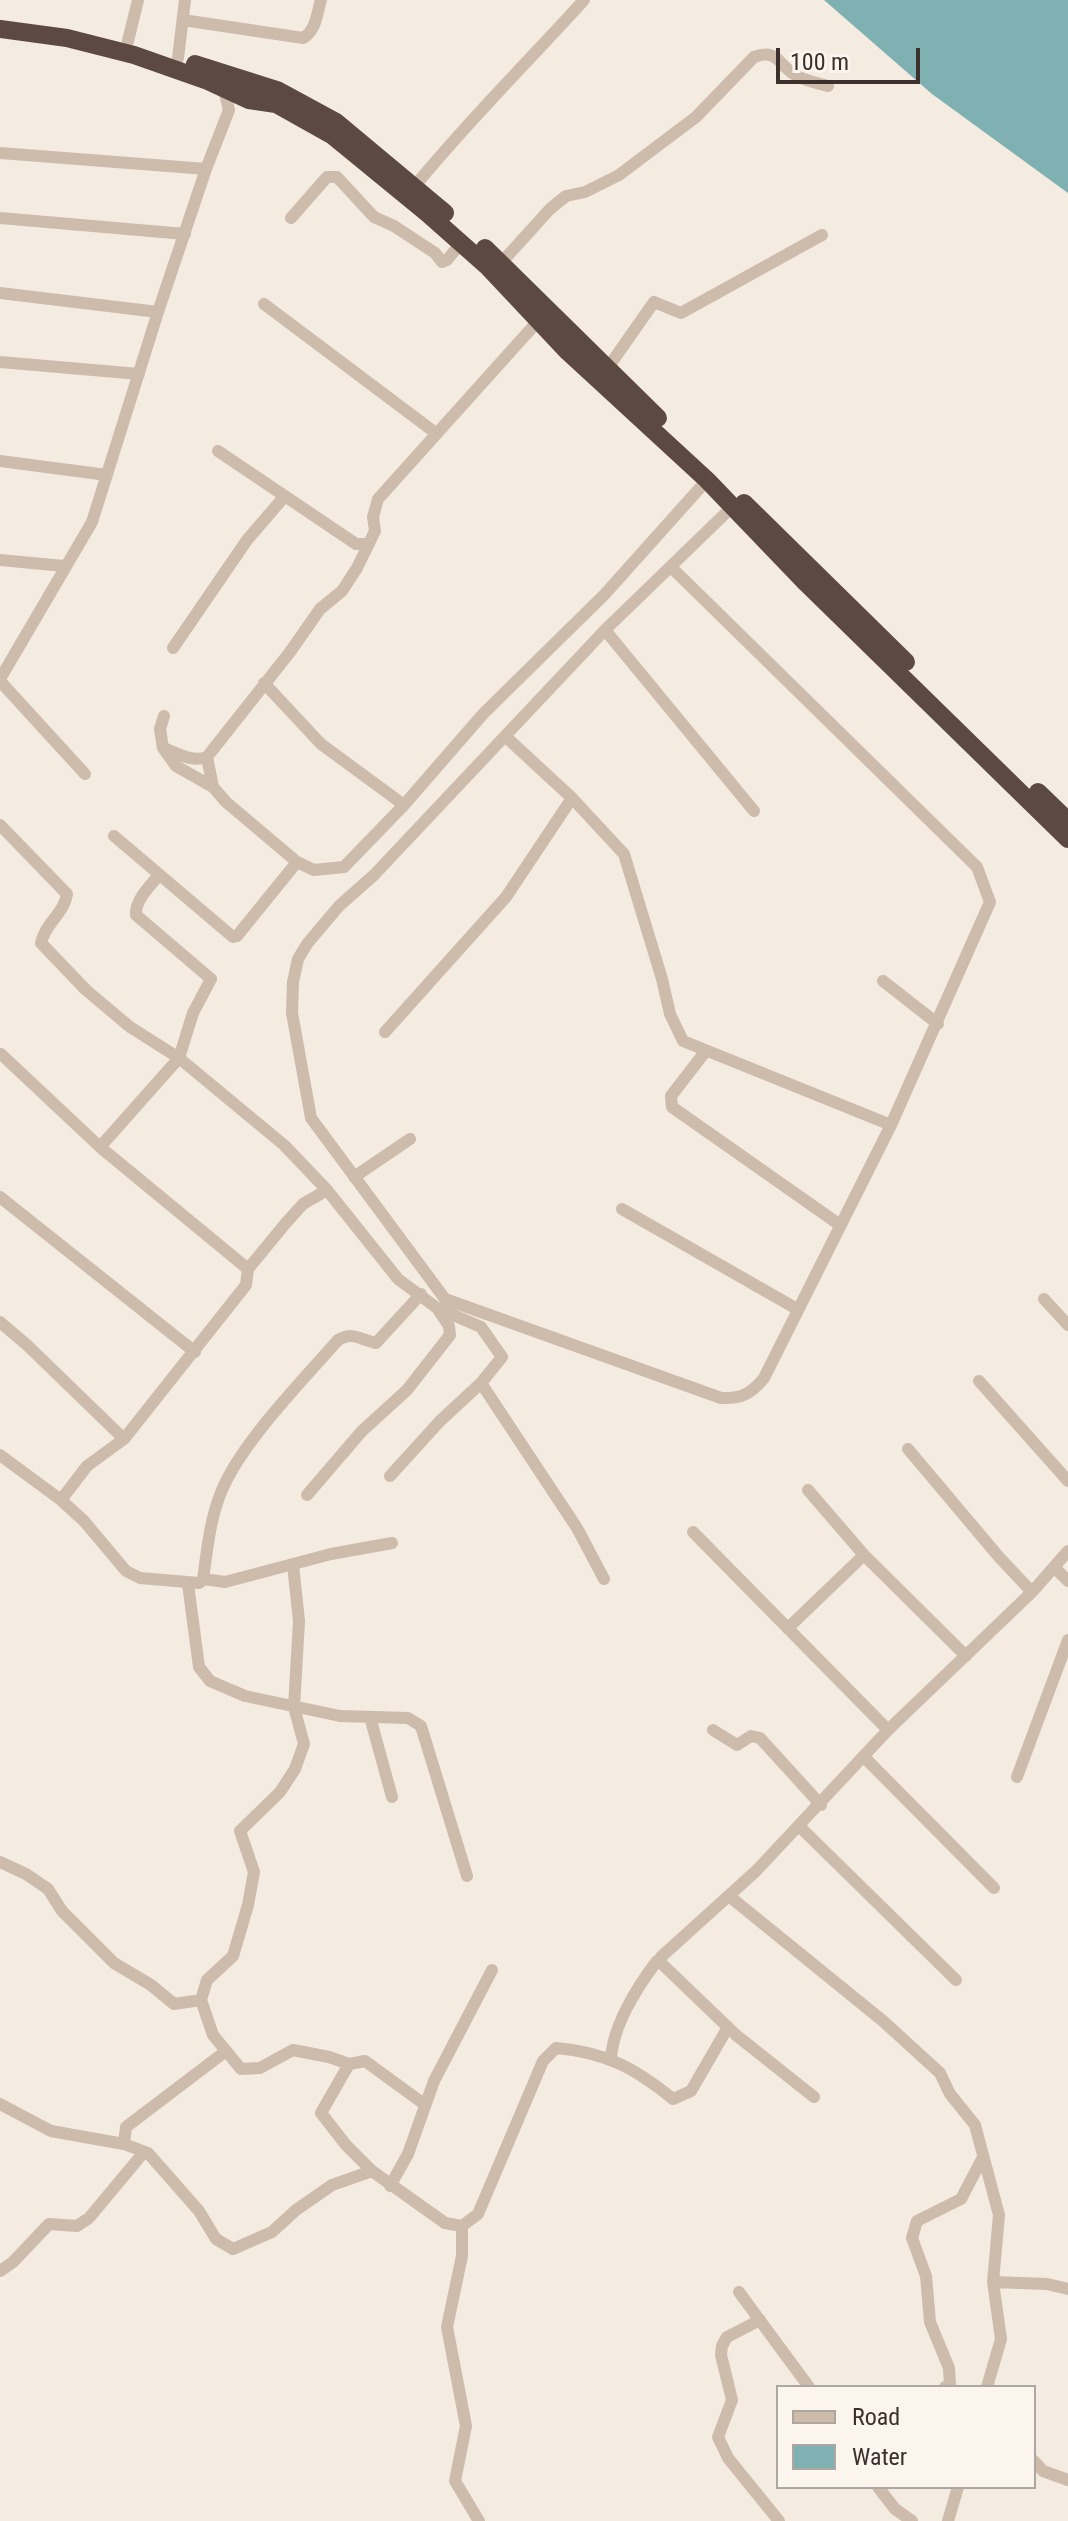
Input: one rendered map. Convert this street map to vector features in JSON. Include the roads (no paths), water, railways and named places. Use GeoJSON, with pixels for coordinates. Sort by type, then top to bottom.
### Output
{"type":"FeatureCollection","features":[{"type":"Feature","properties":{"kind":"highway"},"geometry":{"type":"LineString","coordinates":[[0,19],[69,27],[128,41],[277,90],[336,122],[415,186],[501,263],[573,347],[707,480],[731,508],[1068,839]]}},
{"type":"Feature","properties":{"kind":"highway"},"geometry":{"type":"LineString","coordinates":[[0,29],[67,38],[134,55],[249,100],[276,104],[333,136],[461,243],[538,321],[607,369],[1068,821]]}},
{"type":"Feature","properties":{"kind":"street"},"geometry":{"type":"LineString","coordinates":[[128,41],[138,0]]}},
{"type":"Feature","properties":{"kind":"street"},"geometry":{"type":"LineString","coordinates":[[178,58],[185,0]]}},
{"type":"Feature","properties":{"kind":"street"},"geometry":{"type":"LineString","coordinates":[[183,20],[303,38],[314,26],[321,0]]}},
{"type":"Feature","properties":{"kind":"street"},"geometry":{"type":"LineString","coordinates":[[415,186],[458,133],[584,0]]}},
{"type":"Feature","properties":{"kind":"street"},"geometry":{"type":"LineString","coordinates":[[501,263],[550,209],[566,196],[585,192],[619,175],[696,117],[754,57],[765,53],[773,56],[796,75],[828,86]]}},
{"type":"Feature","properties":{"kind":"street"},"geometry":{"type":"LineString","coordinates":[[85,774],[0,680],[92,522],[158,312],[229,110],[224,89]]}},
{"type":"Feature","properties":{"kind":"street"},"geometry":{"type":"LineString","coordinates":[[229,110],[249,100]]}},
{"type":"Feature","properties":{"kind":"street"},"geometry":{"type":"LineString","coordinates":[[0,153],[206,169]]}},
{"type":"Feature","properties":{"kind":"street"},"geometry":{"type":"LineString","coordinates":[[291,218],[327,177],[337,177],[374,217],[435,253],[442,262],[461,243]]}},
{"type":"Feature","properties":{"kind":"street"},"geometry":{"type":"LineString","coordinates":[[0,218],[185,234]]}},
{"type":"Feature","properties":{"kind":"street"},"geometry":{"type":"LineString","coordinates":[[607,369],[654,302],[681,313],[822,235]]}},
{"type":"Feature","properties":{"kind":"street"},"geometry":{"type":"LineString","coordinates":[[0,293],[158,312]]}},
{"type":"Feature","properties":{"kind":"street"},"geometry":{"type":"LineString","coordinates":[[264,304],[437,434]]}},
{"type":"Feature","properties":{"kind":"street"},"geometry":{"type":"LineString","coordinates":[[163,748],[191,759],[207,757],[320,609],[342,591],[375,531],[373,517],[378,499],[538,321]]}},
{"type":"Feature","properties":{"kind":"street"},"geometry":{"type":"LineString","coordinates":[[0,362],[139,374]]}},
{"type":"Feature","properties":{"kind":"street"},"geometry":{"type":"LineString","coordinates":[[218,451],[356,544],[369,544]]}},
{"type":"Feature","properties":{"kind":"street"},"geometry":{"type":"LineString","coordinates":[[0,461],[107,475]]}},
{"type":"Feature","properties":{"kind":"street"},"geometry":{"type":"LineString","coordinates":[[164,716],[160,729],[163,748],[176,766],[213,787],[226,802],[297,862],[314,870],[344,867],[404,805],[483,714],[605,594],[707,480]]}},
{"type":"Feature","properties":{"kind":"street"},"geometry":{"type":"LineString","coordinates":[[173,648],[247,540],[284,497]]}},
{"type":"Feature","properties":{"kind":"street"},"geometry":{"type":"LineString","coordinates":[[671,567],[977,867],[990,902],[891,1125],[759,1385],[744,1397],[721,1398],[445,1299],[311,1118],[292,1013],[293,982],[298,959],[339,906],[374,875],[605,630],[731,508]]}},
{"type":"Feature","properties":{"kind":"street"},"geometry":{"type":"LineString","coordinates":[[0,560],[64,566]]}},
{"type":"Feature","properties":{"kind":"street"},"geometry":{"type":"LineString","coordinates":[[605,630],[754,811]]}},
{"type":"Feature","properties":{"kind":"street"},"geometry":{"type":"LineString","coordinates":[[264,683],[321,744],[404,805]]}},
{"type":"Feature","properties":{"kind":"street"},"geometry":{"type":"LineString","coordinates":[[506,737],[572,798],[624,854],[637,889],[676,1030],[683,1041],[891,1125]]}},
{"type":"Feature","properties":{"kind":"street"},"geometry":{"type":"LineString","coordinates":[[207,757],[213,787]]}},
{"type":"Feature","properties":{"kind":"street"},"geometry":{"type":"LineString","coordinates":[[385,1032],[506,897],[572,798]]}},
{"type":"Feature","properties":{"kind":"street"},"geometry":{"type":"LineString","coordinates":[[1,828],[67,894],[65,907],[43,934],[41,943],[86,990],[130,1027],[179,1058],[284,1145],[327,1190],[398,1279],[437,1308],[449,1326],[450,1335],[407,1390],[362,1431],[307,1495]]}},
{"type":"Feature","properties":{"kind":"street"},"geometry":{"type":"LineString","coordinates":[[114,836],[233,937],[297,862]]}},
{"type":"Feature","properties":{"kind":"street"},"geometry":{"type":"LineString","coordinates":[[100,1147],[179,1058],[193,1013],[211,979],[136,915],[135,909],[159,875]]}},
{"type":"Feature","properties":{"kind":"street"},"geometry":{"type":"LineString","coordinates":[[883,981],[938,1024]]}},
{"type":"Feature","properties":{"kind":"street"},"geometry":{"type":"LineString","coordinates":[[705,1052],[671,1096],[672,1107],[840,1225]]}},
{"type":"Feature","properties":{"kind":"street"},"geometry":{"type":"LineString","coordinates":[[1,1054],[100,1147],[248,1269]]}},
{"type":"Feature","properties":{"kind":"street"},"geometry":{"type":"LineString","coordinates":[[354,1177],[410,1139]]}},
{"type":"Feature","properties":{"kind":"street"},"geometry":{"type":"LineString","coordinates":[[61,1500],[87,1466],[124,1439],[246,1285],[248,1269],[303,1204],[327,1190]]}},
{"type":"Feature","properties":{"kind":"street"},"geometry":{"type":"LineString","coordinates":[[0,1197],[195,1352]]}},
{"type":"Feature","properties":{"kind":"street"},"geometry":{"type":"LineString","coordinates":[[622,1209],[797,1309]]}},
{"type":"Feature","properties":{"kind":"street"},"geometry":{"type":"LineString","coordinates":[[0,1455],[61,1500],[101,1539],[115,1561],[126,1571],[140,1578],[199,1583],[203,1579],[210,1529],[221,1492],[229,1474],[256,1438],[338,1340],[355,1335],[376,1343],[421,1294]]}},
{"type":"Feature","properties":{"kind":"street"},"geometry":{"type":"LineString","coordinates":[[1044,1299],[1068,1325]]}},
{"type":"Feature","properties":{"kind":"street"},"geometry":{"type":"LineString","coordinates":[[390,1476],[440,1421],[481,1383],[502,1357],[481,1327],[437,1308]]}},
{"type":"Feature","properties":{"kind":"street"},"geometry":{"type":"LineString","coordinates":[[0,1322],[124,1439]]}},
{"type":"Feature","properties":{"kind":"street"},"geometry":{"type":"LineString","coordinates":[[979,1381],[1068,1481]]}},
{"type":"Feature","properties":{"kind":"street"},"geometry":{"type":"LineString","coordinates":[[481,1383],[577,1528],[604,1579]]}},
{"type":"Feature","properties":{"kind":"street"},"geometry":{"type":"LineString","coordinates":[[908,1449],[1032,1592]]}},
{"type":"Feature","properties":{"kind":"street"},"geometry":{"type":"LineString","coordinates":[[808,1490],[864,1555],[966,1656]]}},
{"type":"Feature","properties":{"kind":"street"},"geometry":{"type":"LineString","coordinates":[[693,1532],[888,1730]]}},
{"type":"Feature","properties":{"kind":"street"},"geometry":{"type":"LineString","coordinates":[[203,1579],[225,1582],[392,1543]]}},
{"type":"Feature","properties":{"kind":"street"},"geometry":{"type":"LineString","coordinates":[[660,1962],[661,1957],[800,1827],[888,1730],[1032,1592],[1068,1551]]}},
{"type":"Feature","properties":{"kind":"street"},"geometry":{"type":"LineString","coordinates":[[789,1627],[864,1555]]}},
{"type":"Feature","properties":{"kind":"street"},"geometry":{"type":"LineString","coordinates":[[293,1565],[299,1621],[294,1707],[304,1744],[295,1769],[280,1792],[240,1831],[254,1872],[248,1905],[233,1956],[207,1980],[201,2000],[213,2035],[241,2069],[260,2068],[293,2050],[349,2064],[365,2061],[424,2104]]}},
{"type":"Feature","properties":{"kind":"street"},"geometry":{"type":"LineString","coordinates":[[1054,1567],[1068,1581]]}},
{"type":"Feature","properties":{"kind":"street"},"geometry":{"type":"LineString","coordinates":[[188,1584],[199,1667],[210,1681],[245,1696],[294,1707],[340,1716],[408,1718],[421,1726],[467,1876]]}},
{"type":"Feature","properties":{"kind":"street"},"geometry":{"type":"LineString","coordinates":[[1017,1777],[1068,1640]]}},
{"type":"Feature","properties":{"kind":"street"},"geometry":{"type":"LineString","coordinates":[[370,1717],[392,1797]]}},
{"type":"Feature","properties":{"kind":"street"},"geometry":{"type":"LineString","coordinates":[[713,1730],[737,1745],[751,1736],[760,1738],[821,1805]]}},
{"type":"Feature","properties":{"kind":"street"},"geometry":{"type":"LineString","coordinates":[[864,1757],[994,1888]]}},
{"type":"Feature","properties":{"kind":"street"},"geometry":{"type":"LineString","coordinates":[[800,1827],[956,1980]]}},
{"type":"Feature","properties":{"kind":"street"},"geometry":{"type":"LineString","coordinates":[[0,1862],[48,1889],[62,1911],[114,1963],[151,1985],[174,2004],[201,2000]]}},
{"type":"Feature","properties":{"kind":"street"},"geometry":{"type":"LineString","coordinates":[[729,1896],[883,2021],[940,2073],[950,2094],[975,2125],[999,2215],[993,2282],[1001,2339],[988,2385]]}},
{"type":"Feature","properties":{"kind":"street"},"geometry":{"type":"LineString","coordinates":[[611,2060],[612,2044],[635,1992],[657,1961],[660,1962]]}},
{"type":"Feature","properties":{"kind":"street"},"geometry":{"type":"LineString","coordinates":[[660,1962],[728,2027],[814,2097]]}},
{"type":"Feature","properties":{"kind":"street"},"geometry":{"type":"LineString","coordinates":[[390,2186],[402,2167],[424,2104],[492,1970]]}},
{"type":"Feature","properties":{"kind":"street"},"geometry":{"type":"LineString","coordinates":[[349,2064],[321,2113],[346,2145],[390,2186],[445,2223],[462,2226],[478,2214],[543,2061],[556,2048],[580,2050],[611,2060],[644,2075],[673,2099],[691,2091],[728,2027]]}},
{"type":"Feature","properties":{"kind":"street"},"geometry":{"type":"LineString","coordinates":[[124,2144],[126,2127],[226,2051]]}},
{"type":"Feature","properties":{"kind":"street"},"geometry":{"type":"LineString","coordinates":[[0,2104],[51,2131],[124,2144],[144,2152],[199,2211],[216,2239],[233,2249],[272,2232],[296,2210],[332,2185],[402,2167]]}},
{"type":"Feature","properties":{"kind":"street"},"geometry":{"type":"LineString","coordinates":[[0,2271],[13,2262],[49,2224],[77,2226],[89,2218],[144,2152]]}},
{"type":"Feature","properties":{"kind":"street"},"geometry":{"type":"LineString","coordinates":[[950,2385],[949,2368],[930,2322],[926,2276],[912,2238],[917,2221],[961,2199],[982,2159]]}},
{"type":"Feature","properties":{"kind":"street"},"geometry":{"type":"LineString","coordinates":[[462,2226],[462,2256],[447,2327],[466,2426],[455,2481],[479,2521]]}},
{"type":"Feature","properties":{"kind":"street"},"geometry":{"type":"LineString","coordinates":[[993,2282],[1047,2284],[1068,2289]]}},
{"type":"Feature","properties":{"kind":"street"},"geometry":{"type":"LineString","coordinates":[[739,2292],[808,2385]]}},
{"type":"Feature","properties":{"kind":"street"},"geometry":{"type":"LineString","coordinates":[[760,2320],[727,2337],[722,2346],[721,2355],[732,2400],[718,2437],[728,2458],[779,2521]]}},
{"type":"Feature","properties":{"kind":"street"},"geometry":{"type":"LineString","coordinates":[[1036,2463],[1043,2471],[1068,2480]]}},
{"type":"Feature","properties":{"kind":"street"},"geometry":{"type":"LineString","coordinates":[[880,2489],[895,2509],[912,2521]]}},
{"type":"Feature","properties":{"kind":"street"},"geometry":{"type":"LineString","coordinates":[[948,2521],[957,2489]]}},
{"type":"Feature","properties":{"kind":"water"},"geometry":{"type":"Polygon","coordinates":[[[824,0],[1068,0],[1068,193],[932,94],[824,0]]]}}]}
